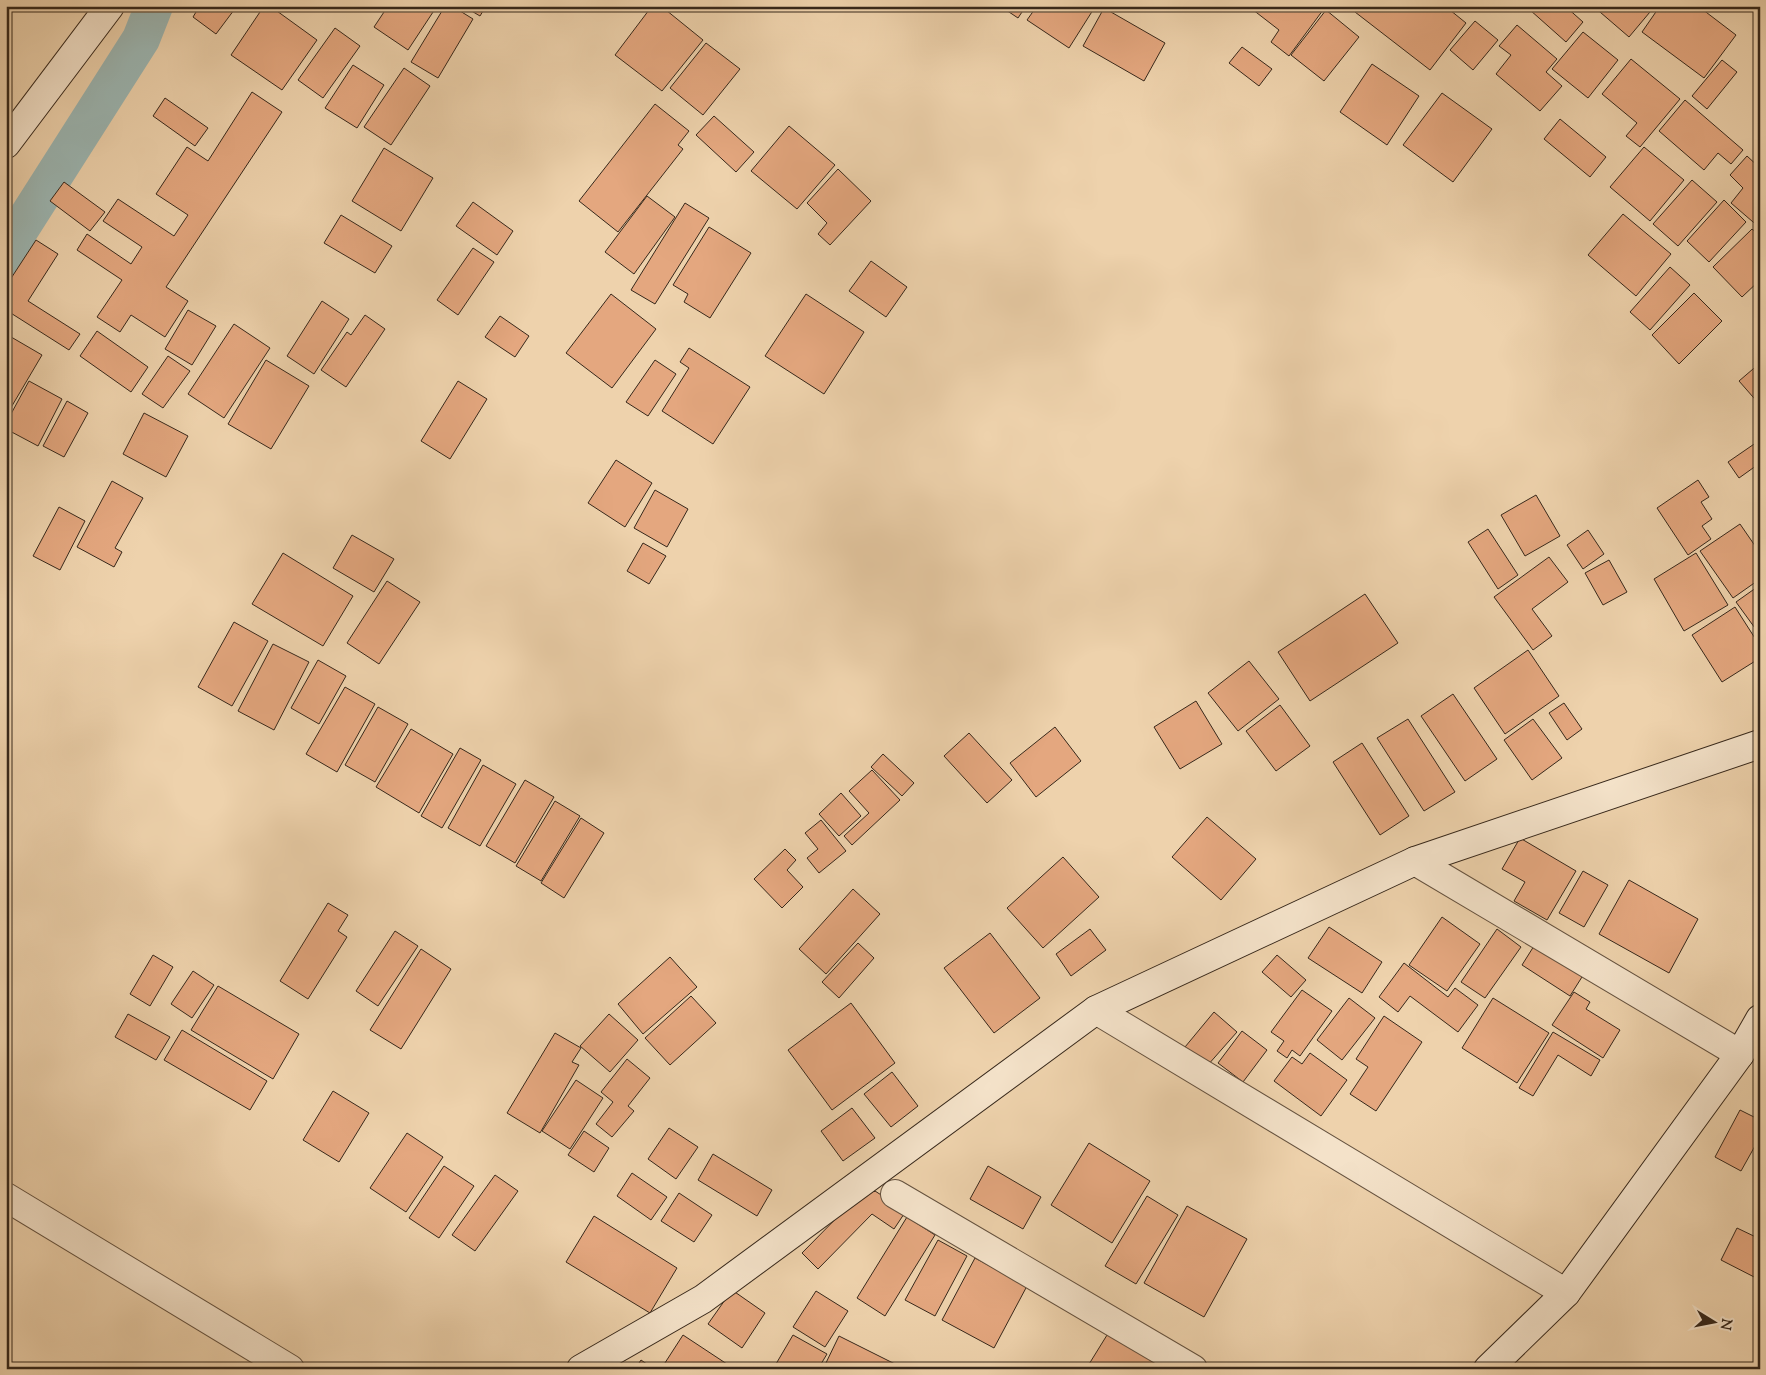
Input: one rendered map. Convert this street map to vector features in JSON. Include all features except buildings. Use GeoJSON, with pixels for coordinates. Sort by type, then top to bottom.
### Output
{"type":"FeatureCollection","features":[{"type":"Feature","properties":{"kind":"street"},"geometry":{"type":"LineString","coordinates":[[6,144],[110,6]]}},
{"type":"Feature","properties":{"kind":"street"},"geometry":{"type":"LineString","coordinates":[[581,1369],[703,1299],[1096,1010],[1415,861],[1760,744]]}},
{"type":"Feature","properties":{"kind":"street"},"geometry":{"type":"LineString","coordinates":[[1415,861],[1740,1054]]}},
{"type":"Feature","properties":{"kind":"street"},"geometry":{"type":"LineString","coordinates":[[1096,1010],[1566,1293]]}},
{"type":"Feature","properties":{"kind":"street"},"geometry":{"type":"LineString","coordinates":[[1488,1369],[1566,1293],[1740,1054],[1760,1019]]}},
{"type":"Feature","properties":{"kind":"street"},"geometry":{"type":"LineString","coordinates":[[894,1194],[1193,1369]]}},
{"type":"Feature","properties":{"kind":"street"},"geometry":{"type":"LineString","coordinates":[[6,1197],[290,1369]]}},
{"type":"Feature","properties":{"kind":"waterway"},"geometry":{"type":"LineString","coordinates":[[6,257],[20,229],[141,39],[154,6]]}}]}
